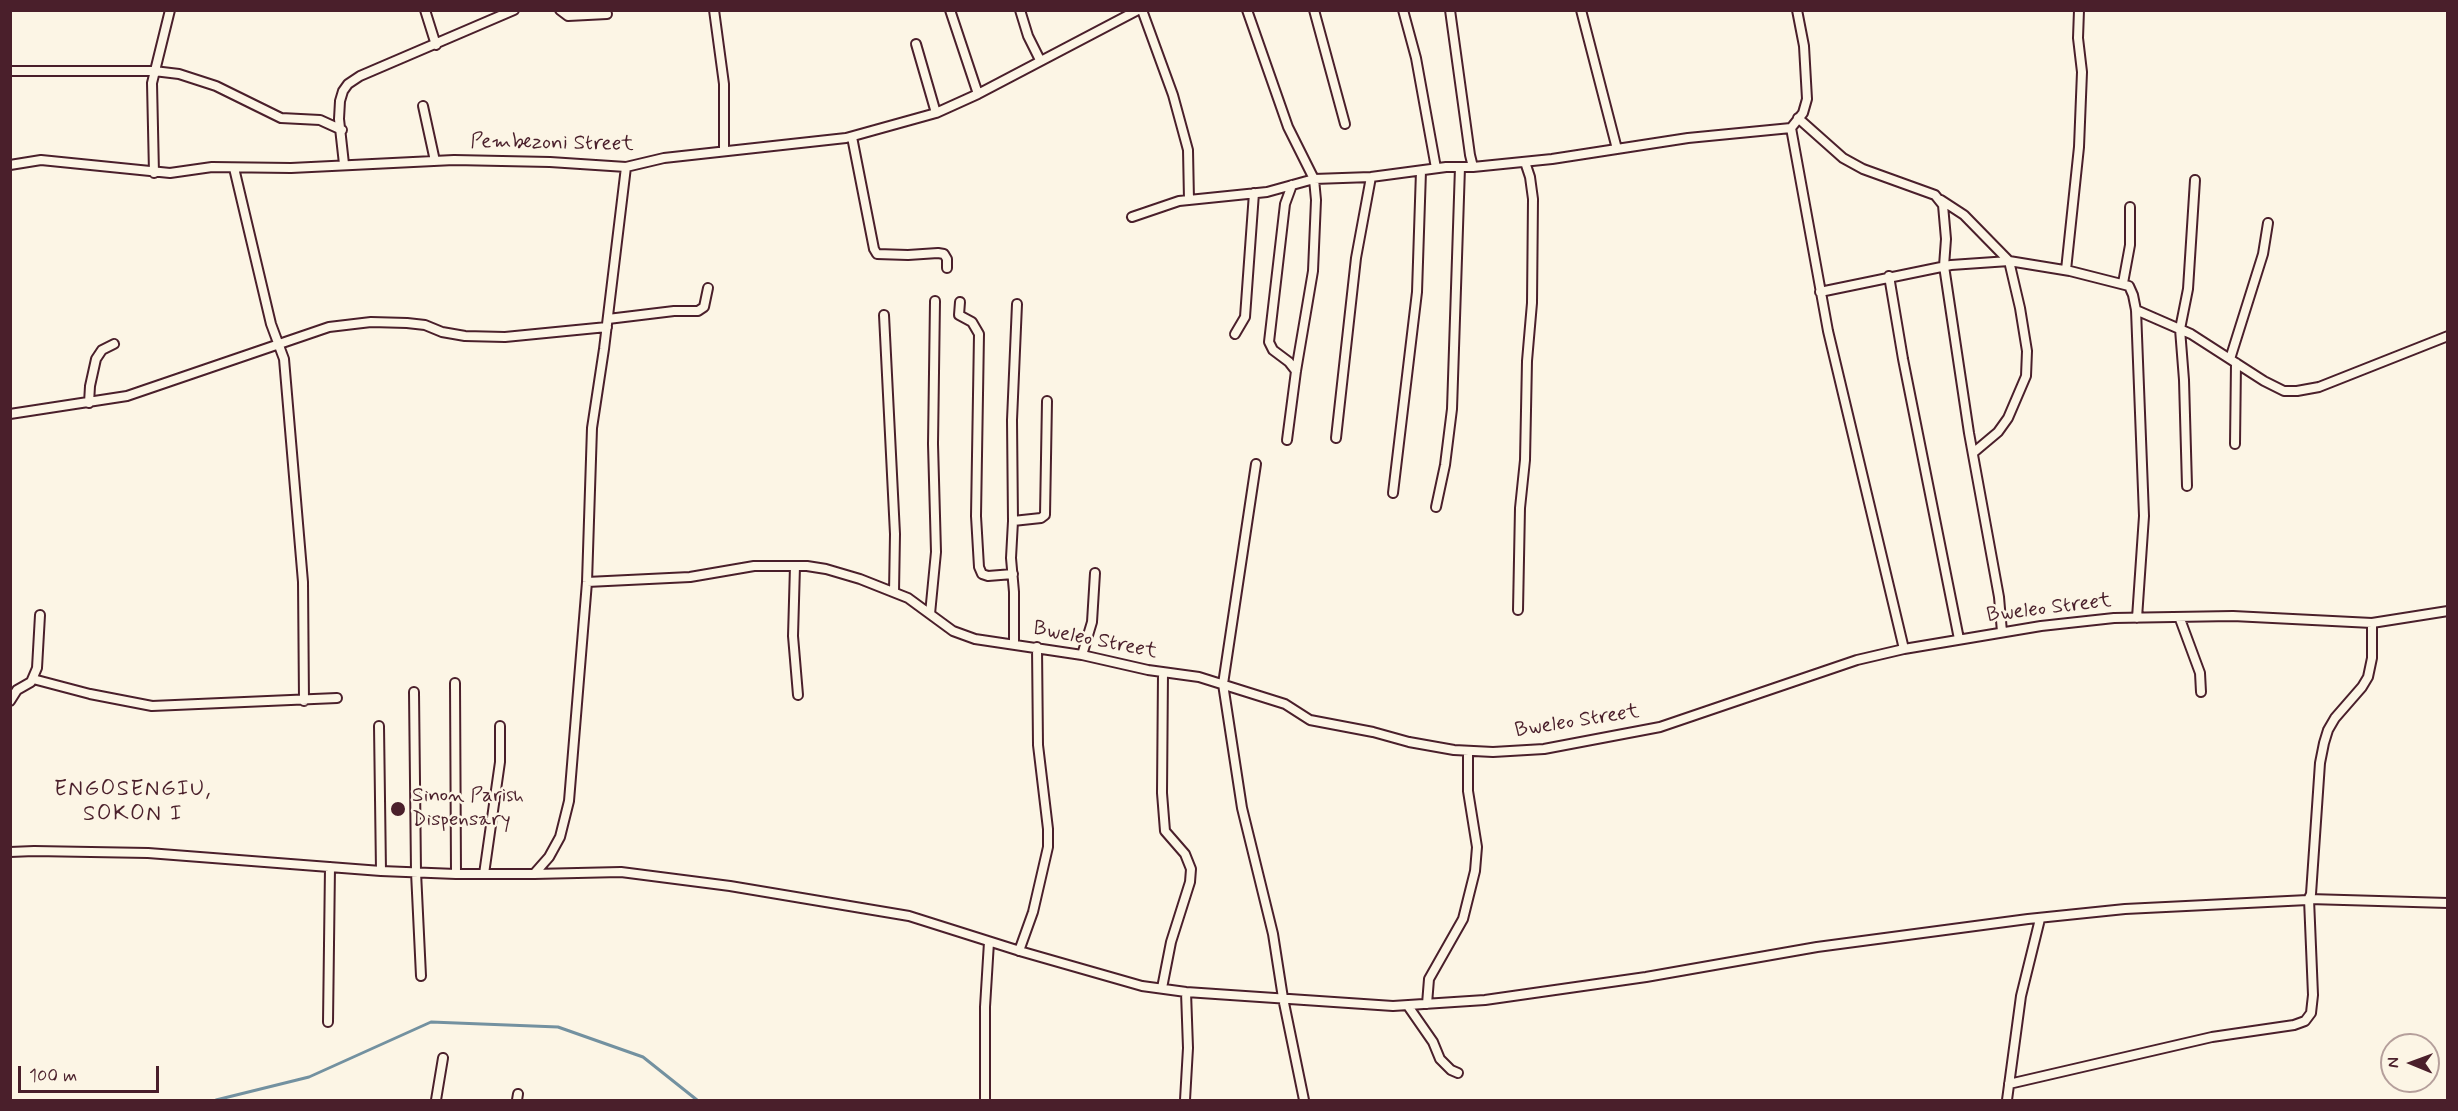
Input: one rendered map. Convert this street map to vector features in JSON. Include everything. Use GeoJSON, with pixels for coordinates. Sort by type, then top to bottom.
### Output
{"type":"FeatureCollection","features":[{"type":"Feature","properties":{"kind":"street"},"geometry":{"type":"LineString","coordinates":[[154,173],[152,83],[170,10]]}},
{"type":"Feature","properties":{"kind":"street"},"geometry":{"type":"LineString","coordinates":[[425,10],[436,45]]}},
{"type":"Feature","properties":{"kind":"street"},"geometry":{"type":"LineString","coordinates":[[344,164],[340,101],[348,84],[360,76],[514,10]]}},
{"type":"Feature","properties":{"kind":"street"},"geometry":{"type":"LineString","coordinates":[[560,10],[568,16],[607,14]]}},
{"type":"Feature","properties":{"kind":"street"},"geometry":{"type":"LineString","coordinates":[[714,10],[724,84],[724,151]]}},
{"type":"Feature","properties":{"kind":"street"},"geometry":{"type":"LineString","coordinates":[[950,10],[978,94]]}},
{"type":"Feature","properties":{"kind":"street"},"geometry":{"type":"LineString","coordinates":[[1020,10],[1028,36],[1040,60]]}},
{"type":"Feature","properties":{"kind":"street"},"geometry":{"type":"LineString","coordinates":[[1140,10],[1173,95],[1188,150],[1189,200]]}},
{"type":"Feature","properties":{"kind":"street","name":"Pembezoni Street"},"geometry":{"type":"LineString","coordinates":[[10,165],[41,160],[154,173],[212,167],[291,168],[435,161],[550,162],[626,167],[664,158],[852,136],[936,113],[978,94],[1140,10]]}},
{"type":"Feature","properties":{"kind":"street"},"geometry":{"type":"LineString","coordinates":[[1247,10],[1286,120],[1314,179],[1316,230],[1313,271],[1287,440]]}},
{"type":"Feature","properties":{"kind":"street"},"geometry":{"type":"LineString","coordinates":[[1314,10],[1345,124]]}},
{"type":"Feature","properties":{"kind":"street"},"geometry":{"type":"LineString","coordinates":[[1403,10],[1416,58],[1436,168]]}},
{"type":"Feature","properties":{"kind":"street"},"geometry":{"type":"LineString","coordinates":[[1450,10],[1473,167]]}},
{"type":"Feature","properties":{"kind":"street"},"geometry":{"type":"LineString","coordinates":[[1581,10],[1617,149]]}},
{"type":"Feature","properties":{"kind":"street"},"geometry":{"type":"LineString","coordinates":[[1797,10],[1804,46],[1808,99],[1803,113],[1791,128],[1820,292],[1904,649]]}},
{"type":"Feature","properties":{"kind":"street"},"geometry":{"type":"LineString","coordinates":[[2067,270],[2079,147],[2082,72],[2078,38],[2079,10]]}},
{"type":"Feature","properties":{"kind":"street"},"geometry":{"type":"LineString","coordinates":[[916,44],[936,113]]}},
{"type":"Feature","properties":{"kind":"street"},"geometry":{"type":"LineString","coordinates":[[11,71],[154,71],[179,75],[216,86],[281,118],[320,120],[342,130]]}},
{"type":"Feature","properties":{"kind":"street"},"geometry":{"type":"LineString","coordinates":[[423,106],[435,161]]}},
{"type":"Feature","properties":{"kind":"street"},"geometry":{"type":"LineString","coordinates":[[1798,118],[1843,158],[1863,169],[1935,195],[1964,215],[2009,261],[2027,351],[2026,376],[2008,418],[1998,432],[1973,453]]}},
{"type":"Feature","properties":{"kind":"street"},"geometry":{"type":"LineString","coordinates":[[1132,217],[1167,204],[1254,193],[1314,179],[1371,177],[1436,168],[1525,162],[1688,138],[1791,128]]}},
{"type":"Feature","properties":{"kind":"street"},"geometry":{"type":"LineString","coordinates":[[852,136],[874,249],[877,254],[944,254],[947,259],[947,268]]}},
{"type":"Feature","properties":{"kind":"street"},"geometry":{"type":"LineString","coordinates":[[1518,610],[1520,508],[1525,460],[1527,361],[1532,303],[1533,199],[1525,162]]}},
{"type":"Feature","properties":{"kind":"street"},"geometry":{"type":"LineString","coordinates":[[534,874],[549,857],[560,837],[569,801],[587,582],[592,428],[626,167]]}},
{"type":"Feature","properties":{"kind":"street"},"geometry":{"type":"LineString","coordinates":[[1436,507],[1445,465],[1452,409],[1460,167]]}},
{"type":"Feature","properties":{"kind":"street"},"geometry":{"type":"LineString","coordinates":[[234,168],[268,315],[284,359],[303,582],[304,701]]}},
{"type":"Feature","properties":{"kind":"street"},"geometry":{"type":"LineString","coordinates":[[1393,493],[1417,291],[1421,171]]}},
{"type":"Feature","properties":{"kind":"street"},"geometry":{"type":"LineString","coordinates":[[1336,438],[1356,258],[1371,177]]}},
{"type":"Feature","properties":{"kind":"street"},"geometry":{"type":"LineString","coordinates":[[2187,486],[2180,329],[2188,289],[2195,180]]}},
{"type":"Feature","properties":{"kind":"street"},"geometry":{"type":"LineString","coordinates":[[1292,185],[1285,204],[1269,342],[1273,350],[1296,371]]}},
{"type":"Feature","properties":{"kind":"street"},"geometry":{"type":"LineString","coordinates":[[1235,334],[1245,317],[1254,193]]}},
{"type":"Feature","properties":{"kind":"street"},"geometry":{"type":"LineString","coordinates":[[1939,199],[1943,205],[1946,239],[1944,266],[1973,453],[1999,597],[2002,632]]}},
{"type":"Feature","properties":{"kind":"street"},"geometry":{"type":"LineString","coordinates":[[2123,283],[2130,245],[2130,207]]}},
{"type":"Feature","properties":{"kind":"street"},"geometry":{"type":"LineString","coordinates":[[2235,444],[2233,361],[2263,254],[2268,223]]}},
{"type":"Feature","properties":{"kind":"street"},"geometry":{"type":"LineString","coordinates":[[1820,292],[1944,266],[2009,261],[2067,270],[2129,286],[2136,310],[2144,516],[2138,618]]}},
{"type":"Feature","properties":{"kind":"street"},"geometry":{"type":"LineString","coordinates":[[1889,276],[1903,359],[1959,639]]}},
{"type":"Feature","properties":{"kind":"street"},"geometry":{"type":"LineString","coordinates":[[10,414],[127,396],[329,327],[371,322],[425,325],[454,334],[505,337],[674,311],[698,311],[704,307],[708,288]]}},
{"type":"Feature","properties":{"kind":"street"},"geometry":{"type":"LineString","coordinates":[[930,614],[936,552],[933,444],[935,301]]}},
{"type":"Feature","properties":{"kind":"street"},"geometry":{"type":"LineString","coordinates":[[960,302],[959,315],[972,322],[979,334],[976,516],[979,567],[982,574],[988,576],[1013,574]]}},
{"type":"Feature","properties":{"kind":"street"},"geometry":{"type":"LineString","coordinates":[[1014,643],[1012,420],[1017,304]]}},
{"type":"Feature","properties":{"kind":"street"},"geometry":{"type":"LineString","coordinates":[[2136,310],[2180,329],[2276,388],[2297,391],[2319,387],[2448,336]]}},
{"type":"Feature","properties":{"kind":"street"},"geometry":{"type":"LineString","coordinates":[[884,315],[895,534],[894,592]]}},
{"type":"Feature","properties":{"kind":"street"},"geometry":{"type":"LineString","coordinates":[[89,403],[96,359],[102,350],[114,344]]}},
{"type":"Feature","properties":{"kind":"street"},"geometry":{"type":"LineString","coordinates":[[1013,521],[1041,518],[1045,515],[1047,401]]}},
{"type":"Feature","properties":{"kind":"street"},"geometry":{"type":"LineString","coordinates":[[1256,464],[1223,684],[1242,808],[1273,934],[1283,998],[1304,1101]]}},
{"type":"Feature","properties":{"kind":"street","name":"Bweleo Street"},"geometry":{"type":"LineString","coordinates":[[587,582],[690,576],[754,566],[826,569],[908,598],[953,631],[964,636],[1082,655],[1163,673],[1199,677],[1286,704],[1310,720],[1373,732],[1409,742],[1468,751],[1544,749],[1660,727],[1857,660],[1904,649],[2002,632],[2114,618],[2257,617],[2372,623],[2448,611]]}},
{"type":"Feature","properties":{"kind":"street"},"geometry":{"type":"LineString","coordinates":[[795,566],[793,636],[798,695]]}},
{"type":"Feature","properties":{"kind":"street"},"geometry":{"type":"LineString","coordinates":[[1082,655],[1092,622],[1095,573]]}},
{"type":"Feature","properties":{"kind":"street"},"geometry":{"type":"LineString","coordinates":[[10,701],[17,690],[33,679],[37,668],[40,615]]}},
{"type":"Feature","properties":{"kind":"street"},"geometry":{"type":"LineString","coordinates":[[2180,619],[2200,673],[2201,692]]}},
{"type":"Feature","properties":{"kind":"street"},"geometry":{"type":"LineString","coordinates":[[2009,1084],[2212,1037],[2294,1025],[2305,1021],[2311,1013],[2313,995],[2309,900],[2320,764],[2328,730],[2368,677],[2372,658],[2372,623]]}},
{"type":"Feature","properties":{"kind":"street"},"geometry":{"type":"LineString","coordinates":[[1019,951],[1035,903],[1048,847],[1038,745],[1037,647]]}},
{"type":"Feature","properties":{"kind":"street"},"geometry":{"type":"LineString","coordinates":[[1162,988],[1171,942],[1188,890],[1191,869],[1185,854],[1165,831],[1162,813],[1163,673]]}},
{"type":"Feature","properties":{"kind":"street"},"geometry":{"type":"LineString","coordinates":[[33,679],[90,694],[152,706],[338,698]]}},
{"type":"Feature","properties":{"kind":"street"},"geometry":{"type":"LineString","coordinates":[[455,682],[456,874]]}},
{"type":"Feature","properties":{"kind":"street"},"geometry":{"type":"LineString","coordinates":[[414,692],[416,872],[421,976]]}},
{"type":"Feature","properties":{"kind":"street"},"geometry":{"type":"LineString","coordinates":[[379,726],[381,871]]}},
{"type":"Feature","properties":{"kind":"street"},"geometry":{"type":"LineString","coordinates":[[484,874],[500,762],[500,726]]}},
{"type":"Feature","properties":{"kind":"street"},"geometry":{"type":"LineString","coordinates":[[1427,1004],[1428,979],[1463,919],[1475,871],[1477,847],[1468,790],[1468,751]]}},
{"type":"Feature","properties":{"kind":"street"},"geometry":{"type":"LineString","coordinates":[[10,852],[148,853],[381,871],[456,874],[621,872],[730,886],[909,916],[989,942],[1142,986],[1186,992],[1393,1006],[1485,1000],[1646,977],[1893,936],[2125,909],[2309,900],[2448,903]]}},
{"type":"Feature","properties":{"kind":"street"},"geometry":{"type":"LineString","coordinates":[[328,1022],[330,867]]}},
{"type":"Feature","properties":{"kind":"street"},"geometry":{"type":"LineString","coordinates":[[2007,1101],[2021,996],[2040,918]]}},
{"type":"Feature","properties":{"kind":"street"},"geometry":{"type":"LineString","coordinates":[[984,1101],[985,1007],[989,942]]}},
{"type":"Feature","properties":{"kind":"street"},"geometry":{"type":"LineString","coordinates":[[1185,1101],[1188,1048],[1186,992]]}},
{"type":"Feature","properties":{"kind":"street"},"geometry":{"type":"LineString","coordinates":[[1408,1006],[1433,1042],[1440,1059],[1450,1070],[1458,1073]]}},
{"type":"Feature","properties":{"kind":"street"},"geometry":{"type":"LineString","coordinates":[[436,1101],[443,1058]]}},
{"type":"Feature","properties":{"kind":"waterway"},"geometry":{"type":"LineString","coordinates":[[216,1100],[309,1077],[431,1022],[558,1027],[643,1057],[697,1100]]}},
{"type":"Feature","properties":{"kind":"place","name":"Sinon Parish Dispensary"},"geometry":{"type":"Point","coordinates":[398,809]}},
{"type":"Feature","properties":{"kind":"district","name":"ENGOSENGIU, SOKON I"},"geometry":{"type":"Point","coordinates":[133,802]}}]}
